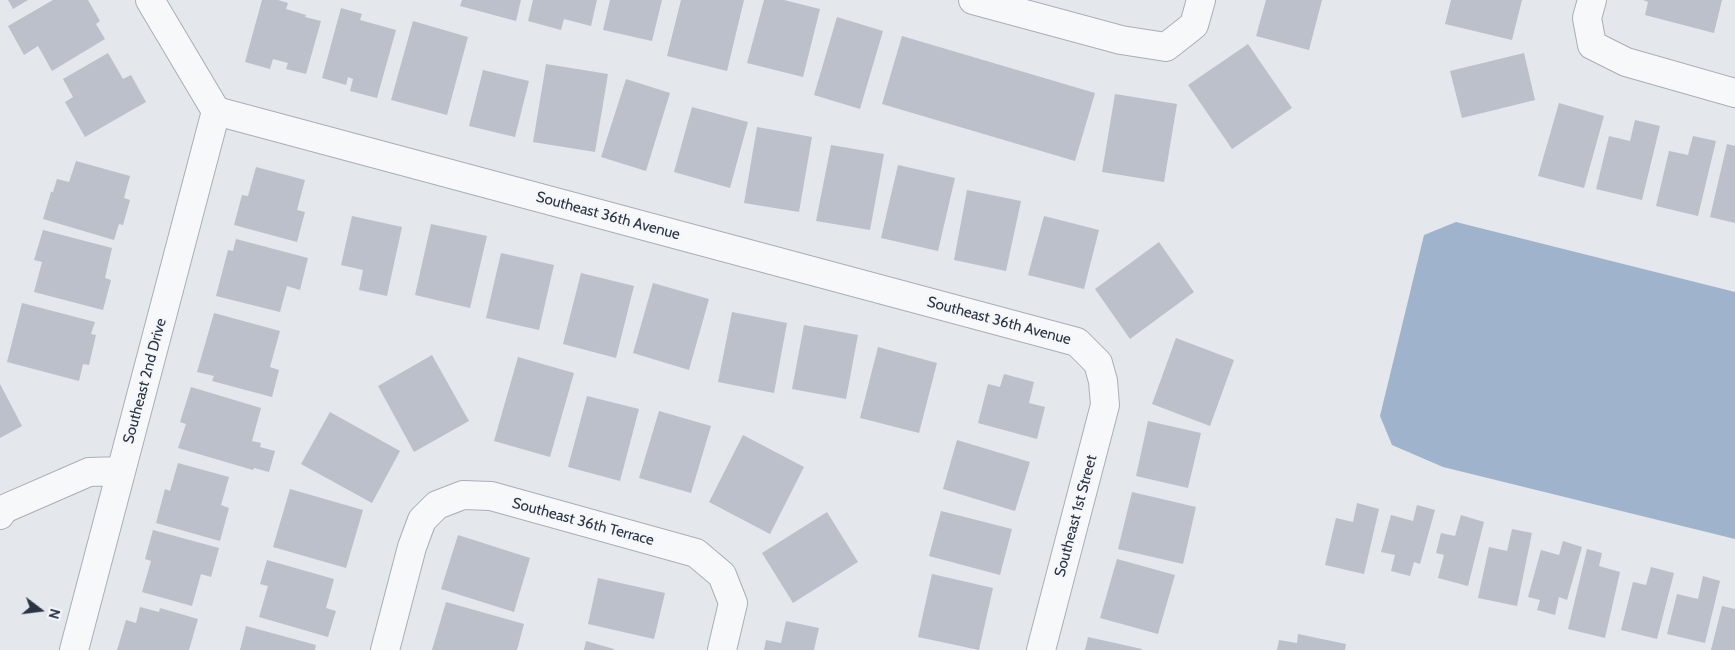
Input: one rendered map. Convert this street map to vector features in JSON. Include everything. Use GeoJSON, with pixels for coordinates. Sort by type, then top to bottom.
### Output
{"type":"FeatureCollection","features":[{"type":"Feature","properties":{"kind":"street"},"geometry":{"type":"LineString","coordinates":[[150,0],[216,111]]}},
{"type":"Feature","properties":{"kind":"street"},"geometry":{"type":"LineString","coordinates":[[973,0],[1122,40],[1166,47],[1194,26],[1201,0]]}},
{"type":"Feature","properties":{"kind":"street"},"geometry":{"type":"LineString","coordinates":[[1592,0],[1587,18],[1592,46],[1626,62],[1735,93]]}},
{"type":"Feature","properties":{"kind":"street","name":"Southeast 36th Avenue"},"geometry":{"type":"LineString","coordinates":[[216,111],[1077,342],[1098,363],[1103,381]]}},
{"type":"Feature","properties":{"kind":"street","name":"Southeast 2nd Drive"},"geometry":{"type":"LineString","coordinates":[[74,650],[216,111]]}},
{"type":"Feature","properties":{"kind":"street","name":"Southeast 1st Street"},"geometry":{"type":"LineString","coordinates":[[1041,650],[1104,405],[1103,381]]}},
{"type":"Feature","properties":{"kind":"street"},"geometry":{"type":"LineString","coordinates":[[0,515],[4,510],[89,472],[121,471]]}},
{"type":"Feature","properties":{"kind":"street","name":"Southeast 36th Terrace"},"geometry":{"type":"LineString","coordinates":[[385,650],[412,547],[422,520],[437,505],[463,495],[491,496],[696,553],[722,575],[733,604],[722,650]]}},
{"type":"Feature","properties":{"kind":"water"},"geometry":{"type":"Polygon","coordinates":[[[1456,222],[1735,292],[1735,539],[1443,467],[1392,445],[1380,416],[1424,235],[1456,222]]]}},
{"type":"Feature","properties":{"kind":"building"},"geometry":{"type":"Polygon","coordinates":[[[8,0],[28,0],[13,9],[8,0]]]}},
{"type":"Feature","properties":{"kind":"building"},"geometry":{"type":"Polygon","coordinates":[[[53,0],[88,0],[100,21],[96,24],[105,39],[52,71],[38,46],[24,55],[8,26],[53,0]]]}},
{"type":"Feature","properties":{"kind":"building"},"geometry":{"type":"Polygon","coordinates":[[[262,0],[278,0],[288,3],[286,9],[321,21],[306,74],[286,69],[288,63],[273,59],[270,69],[245,62],[262,0]]]}},
{"type":"Feature","properties":{"kind":"building"},"geometry":{"type":"Polygon","coordinates":[[[462,0],[521,0],[516,21],[460,6],[462,0]]]}},
{"type":"Feature","properties":{"kind":"building"},"geometry":{"type":"Polygon","coordinates":[[[533,0],[597,0],[591,26],[564,19],[561,30],[528,21],[533,0]]]}},
{"type":"Feature","properties":{"kind":"building"},"geometry":{"type":"Polygon","coordinates":[[[610,0],[662,0],[652,41],[603,30],[610,0]]]}},
{"type":"Feature","properties":{"kind":"building"},"geometry":{"type":"Polygon","coordinates":[[[681,0],[744,0],[727,71],[667,56],[681,0]]]}},
{"type":"Feature","properties":{"kind":"building"},"geometry":{"type":"Polygon","coordinates":[[[764,0],[784,0],[820,9],[803,77],[747,63],[764,0]]]}},
{"type":"Feature","properties":{"kind":"building"},"geometry":{"type":"Polygon","coordinates":[[[1266,0],[1322,0],[1309,50],[1256,36],[1266,0]]]}},
{"type":"Feature","properties":{"kind":"building"},"geometry":{"type":"Polygon","coordinates":[[[1451,0],[1522,0],[1512,40],[1445,24],[1451,0]]]}},
{"type":"Feature","properties":{"kind":"building"},"geometry":{"type":"Polygon","coordinates":[[[1643,0],[1722,0],[1714,33],[1645,15],[1648,2],[1643,0]]]}},
{"type":"Feature","properties":{"kind":"building"},"geometry":{"type":"Polygon","coordinates":[[[341,8],[362,14],[360,20],[396,30],[377,98],[350,91],[353,79],[348,77],[346,85],[322,78],[341,8]]]}},
{"type":"Feature","properties":{"kind":"building"},"geometry":{"type":"Polygon","coordinates":[[[837,17],[883,31],[860,109],[814,95],[837,17]]]}},
{"type":"Feature","properties":{"kind":"building"},"geometry":{"type":"Polygon","coordinates":[[[413,21],[468,37],[447,115],[391,100],[413,21]]]}},
{"type":"Feature","properties":{"kind":"building"},"geometry":{"type":"Polygon","coordinates":[[[902,36],[1095,93],[1075,161],[882,104],[902,36]]]}},
{"type":"Feature","properties":{"kind":"building"},"geometry":{"type":"Polygon","coordinates":[[[1248,44],[1292,108],[1232,149],[1188,85],[1248,44]]]}},
{"type":"Feature","properties":{"kind":"building"},"geometry":{"type":"Polygon","coordinates":[[[108,53],[123,79],[131,75],[146,102],[85,137],[65,102],[73,97],[63,79],[108,53]]]}},
{"type":"Feature","properties":{"kind":"building"},"geometry":{"type":"Polygon","coordinates":[[[1524,53],[1535,100],[1462,118],[1450,71],[1524,53]]]}},
{"type":"Feature","properties":{"kind":"building"},"geometry":{"type":"Polygon","coordinates":[[[546,64],[608,74],[595,152],[533,142],[546,64]]]}},
{"type":"Feature","properties":{"kind":"building"},"geometry":{"type":"Polygon","coordinates":[[[483,70],[529,81],[515,137],[469,126],[483,70]]]}},
{"type":"Feature","properties":{"kind":"building"},"geometry":{"type":"Polygon","coordinates":[[[626,79],[670,93],[646,171],[601,157],[626,79]]]}},
{"type":"Feature","properties":{"kind":"building"},"geometry":{"type":"Polygon","coordinates":[[[1115,94],[1177,104],[1164,182],[1102,172],[1115,94]]]}},
{"type":"Feature","properties":{"kind":"building"},"geometry":{"type":"Polygon","coordinates":[[[1559,103],[1604,116],[1584,188],[1538,176],[1559,103]]]}},
{"type":"Feature","properties":{"kind":"building"},"geometry":{"type":"Polygon","coordinates":[[[692,107],[748,122],[730,188],[674,172],[692,107]]]}},
{"type":"Feature","properties":{"kind":"building"},"geometry":{"type":"Polygon","coordinates":[[[1635,120],[1660,126],[1642,200],[1596,189],[1609,136],[1630,141],[1635,120]]]}},
{"type":"Feature","properties":{"kind":"building"},"geometry":{"type":"Polygon","coordinates":[[[757,127],[812,137],[799,212],[744,203],[757,127]]]}},
{"type":"Feature","properties":{"kind":"building"},"geometry":{"type":"Polygon","coordinates":[[[1693,136],[1716,141],[1698,216],[1656,206],[1669,151],[1688,155],[1693,136]]]}},
{"type":"Feature","properties":{"kind":"building"},"geometry":{"type":"Polygon","coordinates":[[[1727,144],[1735,146],[1735,223],[1710,217],[1727,144]]]}},
{"type":"Feature","properties":{"kind":"building"},"geometry":{"type":"Polygon","coordinates":[[[831,145],[884,154],[870,230],[816,221],[831,145]]]}},
{"type":"Feature","properties":{"kind":"building"},"geometry":{"type":"Polygon","coordinates":[[[76,161],[130,176],[124,198],[130,200],[123,225],[119,224],[114,240],[43,219],[57,179],[69,182],[76,161]]]}},
{"type":"Feature","properties":{"kind":"building"},"geometry":{"type":"Polygon","coordinates":[[[898,165],[955,178],[938,251],[881,238],[898,165]]]}},
{"type":"Feature","properties":{"kind":"building"},"geometry":{"type":"Polygon","coordinates":[[[256,167],[305,180],[297,210],[305,212],[297,242],[234,225],[242,195],[248,196],[256,167]]]}},
{"type":"Feature","properties":{"kind":"building"},"geometry":{"type":"Polygon","coordinates":[[[967,190],[1021,201],[1006,271],[954,260],[967,190]]]}},
{"type":"Feature","properties":{"kind":"building"},"geometry":{"type":"Polygon","coordinates":[[[352,216],[402,227],[387,296],[359,290],[363,270],[341,265],[352,216]]]}},
{"type":"Feature","properties":{"kind":"building"},"geometry":{"type":"Polygon","coordinates":[[[1044,216],[1099,230],[1084,289],[1028,275],[1044,216]]]}},
{"type":"Feature","properties":{"kind":"building"},"geometry":{"type":"Polygon","coordinates":[[[431,224],[487,236],[470,308],[415,295],[431,224]]]}},
{"type":"Feature","properties":{"kind":"building"},"geometry":{"type":"Polygon","coordinates":[[[43,230],[112,248],[105,278],[111,280],[103,310],[34,292],[42,262],[34,260],[43,230]]]}},
{"type":"Feature","properties":{"kind":"building"},"geometry":{"type":"Polygon","coordinates":[[[236,239],[308,258],[300,290],[287,286],[280,312],[216,296],[228,250],[233,251],[236,239]]]}},
{"type":"Feature","properties":{"kind":"building"},"geometry":{"type":"Polygon","coordinates":[[[1159,242],[1194,292],[1130,339],[1095,289],[1159,242]]]}},
{"type":"Feature","properties":{"kind":"building"},"geometry":{"type":"Polygon","coordinates":[[[501,253],[554,265],[539,330],[486,318],[501,253]]]}},
{"type":"Feature","properties":{"kind":"building"},"geometry":{"type":"Polygon","coordinates":[[[581,273],[634,286],[616,358],[563,344],[581,273]]]}},
{"type":"Feature","properties":{"kind":"building"},"geometry":{"type":"Polygon","coordinates":[[[653,283],[709,299],[689,370],[633,353],[653,283]]]}},
{"type":"Feature","properties":{"kind":"building"},"geometry":{"type":"Polygon","coordinates":[[[22,303],[95,322],[91,334],[96,335],[89,365],[83,364],[79,381],[7,362],[22,303]]]}},
{"type":"Feature","properties":{"kind":"building"},"geometry":{"type":"Polygon","coordinates":[[[732,312],[787,323],[774,393],[718,382],[732,312]]]}},
{"type":"Feature","properties":{"kind":"building"},"geometry":{"type":"Polygon","coordinates":[[[214,313],[280,331],[270,367],[279,370],[272,397],[212,381],[214,376],[197,372],[214,313]]]}},
{"type":"Feature","properties":{"kind":"building"},"geometry":{"type":"Polygon","coordinates":[[[804,325],[858,335],[846,399],[792,389],[804,325]]]}},
{"type":"Feature","properties":{"kind":"building"},"geometry":{"type":"Polygon","coordinates":[[[1176,338],[1234,360],[1210,426],[1152,404],[1176,338]]]}},
{"type":"Feature","properties":{"kind":"building"},"geometry":{"type":"Polygon","coordinates":[[[878,347],[937,363],[919,433],[860,418],[878,347]]]}},
{"type":"Feature","properties":{"kind":"building"},"geometry":{"type":"Polygon","coordinates":[[[432,355],[469,421],[414,452],[378,386],[432,355]]]}},
{"type":"Feature","properties":{"kind":"building"},"geometry":{"type":"Polygon","coordinates":[[[518,357],[574,373],[550,457],[494,441],[518,357]]]}},
{"type":"Feature","properties":{"kind":"building"},"geometry":{"type":"Polygon","coordinates":[[[1004,374],[1034,382],[1029,403],[1045,407],[1037,439],[978,423],[988,384],[1000,387],[1004,374]]]}},
{"type":"Feature","properties":{"kind":"building"},"geometry":{"type":"Polygon","coordinates":[[[0,384],[22,426],[0,438],[0,384]]]}},
{"type":"Feature","properties":{"kind":"building"},"geometry":{"type":"Polygon","coordinates":[[[191,387],[261,408],[252,441],[261,443],[260,447],[275,451],[269,472],[254,468],[253,470],[178,448],[186,424],[180,422],[191,387]]]}},
{"type":"Feature","properties":{"kind":"building"},"geometry":{"type":"Polygon","coordinates":[[[587,396],[639,409],[620,481],[568,467],[587,396]]]}},
{"type":"Feature","properties":{"kind":"building"},"geometry":{"type":"Polygon","coordinates":[[[659,411],[711,426],[691,493],[639,478],[659,411]]]}},
{"type":"Feature","properties":{"kind":"building"},"geometry":{"type":"Polygon","coordinates":[[[330,412],[400,451],[372,503],[301,464],[330,412]]]}},
{"type":"Feature","properties":{"kind":"building"},"geometry":{"type":"Polygon","coordinates":[[[1148,421],[1201,433],[1188,488],[1136,476],[1148,421]]]}},
{"type":"Feature","properties":{"kind":"building"},"geometry":{"type":"Polygon","coordinates":[[[743,435],[804,467],[770,534],[709,502],[743,435]]]}},
{"type":"Feature","properties":{"kind":"building"},"geometry":{"type":"Polygon","coordinates":[[[957,440],[1030,462],[1015,511],[943,489],[957,440]]]}},
{"type":"Feature","properties":{"kind":"building"},"geometry":{"type":"Polygon","coordinates":[[[178,463],[229,477],[221,505],[229,508],[220,541],[156,523],[165,489],[170,491],[178,463]]]}},
{"type":"Feature","properties":{"kind":"building"},"geometry":{"type":"Polygon","coordinates":[[[290,489],[363,510],[346,568],[273,547],[290,489]]]}},
{"type":"Feature","properties":{"kind":"building"},"geometry":{"type":"Polygon","coordinates":[[[1132,492],[1196,507],[1183,564],[1118,549],[1132,492]]]}},
{"type":"Feature","properties":{"kind":"building"},"geometry":{"type":"Polygon","coordinates":[[[1357,503],[1379,509],[1364,574],[1325,565],[1336,518],[1353,522],[1357,503]]]}},
{"type":"Feature","properties":{"kind":"building"},"geometry":{"type":"Polygon","coordinates":[[[1417,505],[1435,510],[1420,564],[1414,562],[1410,576],[1391,571],[1395,555],[1381,552],[1391,515],[1413,521],[1417,505]]]}},
{"type":"Feature","properties":{"kind":"building"},"geometry":{"type":"Polygon","coordinates":[[[941,511],[1012,529],[1000,575],[929,556],[941,511]]]}},
{"type":"Feature","properties":{"kind":"building"},"geometry":{"type":"Polygon","coordinates":[[[827,512],[858,562],[793,603],[762,553],[827,512]]]}},
{"type":"Feature","properties":{"kind":"building"},"geometry":{"type":"Polygon","coordinates":[[[1461,515],[1484,522],[1468,586],[1438,578],[1444,555],[1436,553],[1441,533],[1455,536],[1461,515]]]}},
{"type":"Feature","properties":{"kind":"building"},"geometry":{"type":"Polygon","coordinates":[[[1512,529],[1532,533],[1517,606],[1478,598],[1489,547],[1507,551],[1512,529]]]}},
{"type":"Feature","properties":{"kind":"building"},"geometry":{"type":"Polygon","coordinates":[[[153,530],[219,548],[211,577],[201,574],[192,606],[142,592],[151,561],[145,559],[153,530]]]}},
{"type":"Feature","properties":{"kind":"building"},"geometry":{"type":"Polygon","coordinates":[[[458,535],[530,558],[514,612],[441,589],[458,535]]]}},
{"type":"Feature","properties":{"kind":"building"},"geometry":{"type":"Polygon","coordinates":[[[1563,541],[1582,547],[1567,600],[1559,597],[1555,615],[1537,610],[1540,600],[1528,597],[1541,550],[1559,555],[1563,541]]]}},
{"type":"Feature","properties":{"kind":"building"},"geometry":{"type":"Polygon","coordinates":[[[1587,549],[1602,553],[1599,566],[1620,572],[1605,638],[1568,629],[1587,549]]]}},
{"type":"Feature","properties":{"kind":"building"},"geometry":{"type":"Polygon","coordinates":[[[1117,559],[1175,575],[1158,634],[1100,618],[1117,559]]]}},
{"type":"Feature","properties":{"kind":"building"},"geometry":{"type":"Polygon","coordinates":[[[267,560],[334,579],[326,608],[336,611],[328,637],[259,617],[268,586],[260,584],[267,560]]]}},
{"type":"Feature","properties":{"kind":"building"},"geometry":{"type":"Polygon","coordinates":[[[1651,567],[1674,573],[1657,639],[1621,630],[1633,582],[1646,585],[1651,567]]]}},
{"type":"Feature","properties":{"kind":"building"},"geometry":{"type":"Polygon","coordinates":[[[932,574],[993,588],[979,650],[918,637],[932,574]]]}},
{"type":"Feature","properties":{"kind":"building"},"geometry":{"type":"Polygon","coordinates":[[[1703,576],[1720,581],[1705,643],[1667,634],[1677,594],[1698,599],[1703,576]]]}},
{"type":"Feature","properties":{"kind":"building"},"geometry":{"type":"Polygon","coordinates":[[[598,578],[665,593],[654,639],[588,624],[598,578]]]}},
{"type":"Feature","properties":{"kind":"building"},"geometry":{"type":"Polygon","coordinates":[[[446,602],[524,624],[517,650],[432,650],[446,602]]]}},
{"type":"Feature","properties":{"kind":"building"},"geometry":{"type":"Polygon","coordinates":[[[1722,606],[1735,609],[1735,650],[1711,650],[1722,606]]]}},
{"type":"Feature","properties":{"kind":"building"},"geometry":{"type":"Polygon","coordinates":[[[140,607],[159,612],[160,608],[198,619],[189,650],[117,650],[126,620],[136,623],[140,607]]]}},
{"type":"Feature","properties":{"kind":"building"},"geometry":{"type":"Polygon","coordinates":[[[786,621],[819,628],[814,650],[764,650],[766,640],[781,643],[786,621]]]}},
{"type":"Feature","properties":{"kind":"building"},"geometry":{"type":"Polygon","coordinates":[[[246,626],[316,645],[315,650],[240,650],[246,626]]]}},
{"type":"Feature","properties":{"kind":"building"},"geometry":{"type":"Polygon","coordinates":[[[1298,634],[1346,644],[1345,650],[1277,650],[1279,640],[1297,643],[1298,634]]]}},
{"type":"Feature","properties":{"kind":"building"},"geometry":{"type":"Polygon","coordinates":[[[1088,637],[1142,649],[1142,650],[1085,650],[1088,637]]]}},
{"type":"Feature","properties":{"kind":"building"},"geometry":{"type":"Polygon","coordinates":[[[586,641],[614,649],[614,650],[584,650],[586,641]]]}}]}
